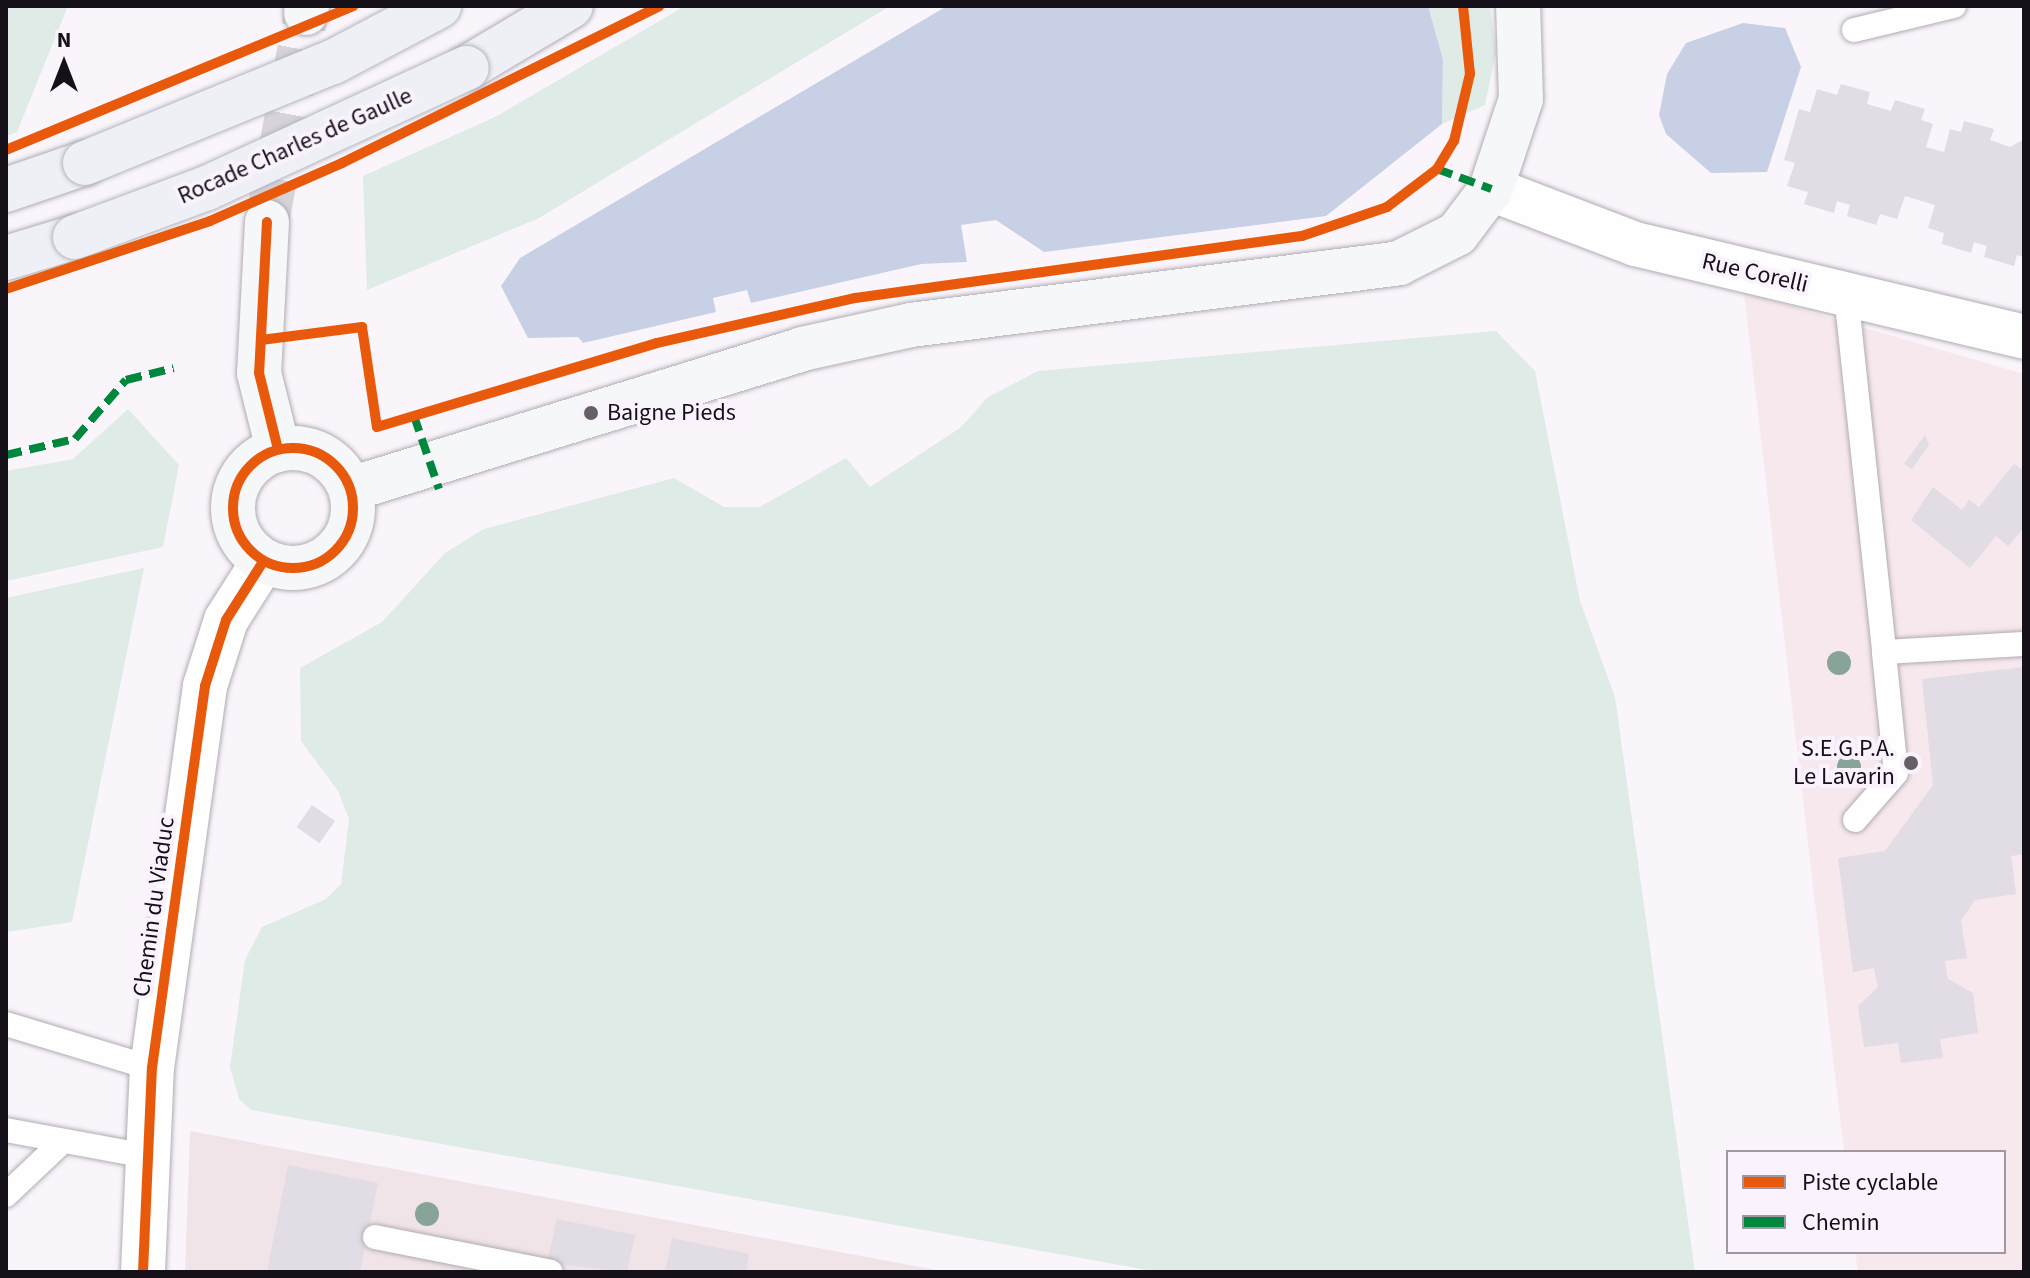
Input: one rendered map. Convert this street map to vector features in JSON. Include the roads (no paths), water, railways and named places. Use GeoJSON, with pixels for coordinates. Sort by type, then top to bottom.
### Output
{"type":"FeatureCollection","features":[{"type":"Feature","properties":{"kind":"main road"},"geometry":{"type":"LineString","coordinates":[[6,190],[85,163],[320,69],[439,6]]}},
{"type":"Feature","properties":{"kind":"main road","name":"Rocade Charles de Gaulle"},"geometry":{"type":"LineString","coordinates":[[6,258],[75,237],[207,188],[467,68],[571,6]]}},
{"type":"Feature","properties":{"kind":"main road"},"geometry":{"type":"LineString","coordinates":[[351,489],[802,349],[911,325],[1399,263],[1457,234],[1491,189],[1521,99],[1518,6]]}},
{"type":"Feature","properties":{"kind":"main road"},"geometry":{"type":"LineString","coordinates":[[267,222],[259,373],[278,449]]}},
{"type":"Feature","properties":{"kind":"main road"},"geometry":{"type":"LineString","coordinates":[[278,449],[308,449],[335,464],[351,489],[354,518],[342,545],[320,563],[291,569],[263,562],[242,542],[232,515],[246,470],[278,449]]}},
{"type":"Feature","properties":{"kind":"street","name":"Rue Corelli"},"geometry":{"type":"LineString","coordinates":[[1491,189],[1635,244],[2024,337]]}},
{"type":"Feature","properties":{"kind":"street","name":"Chemin du Viaduc"},"geometry":{"type":"LineString","coordinates":[[143,1272],[152,1068],[205,686],[226,620],[263,562]]}},
{"type":"Feature","properties":{"kind":"lane"},"geometry":{"type":"LineString","coordinates":[[1854,30],[1954,6]]}},
{"type":"Feature","properties":{"kind":"lane"},"geometry":{"type":"LineString","coordinates":[[1846,294],[1896,773],[1855,820]]}},
{"type":"Feature","properties":{"kind":"lane"},"geometry":{"type":"LineString","coordinates":[[1884,652],[2024,644]]}},
{"type":"Feature","properties":{"kind":"lane"},"geometry":{"type":"LineString","coordinates":[[6,1024],[152,1068]]}},
{"type":"Feature","properties":{"kind":"lane"},"geometry":{"type":"LineString","coordinates":[[6,1130],[61,1143],[146,1156]]}},
{"type":"Feature","properties":{"kind":"lane"},"geometry":{"type":"LineString","coordinates":[[6,1195],[61,1143]]}},
{"type":"Feature","properties":{"kind":"lane"},"geometry":{"type":"LineString","coordinates":[[375,1237],[450,1262],[551,1272]]}},
{"type":"Feature","properties":{"kind":"water"},"geometry":{"type":"Polygon","coordinates":[[[947,6],[1428,6],[1443,59],[1442,124],[1326,216],[1044,252],[996,220],[961,225],[967,262],[921,264],[751,303],[747,290],[713,298],[716,312],[583,343],[578,337],[528,338],[501,286],[520,258],[947,6]]]}},
{"type":"Feature","properties":{"kind":"water"},"geometry":{"type":"Polygon","coordinates":[[[1743,23],[1785,28],[1801,67],[1767,172],[1711,173],[1666,134],[1659,115],[1667,74],[1686,43],[1743,23]]]}},
{"type":"Feature","properties":{"kind":"tunnel"},"geometry":{"type":"LineString","coordinates":[[267,222],[306,13]]}},
{"type":"Feature","properties":{"kind":"place","name":"Baigne Pieds"},"geometry":{"type":"Point","coordinates":[591,413]}},
{"type":"Feature","properties":{"kind":"place","name":"S.E.G.P.A. Le Lavarin"},"geometry":{"type":"Point","coordinates":[1911,763]}}]}
